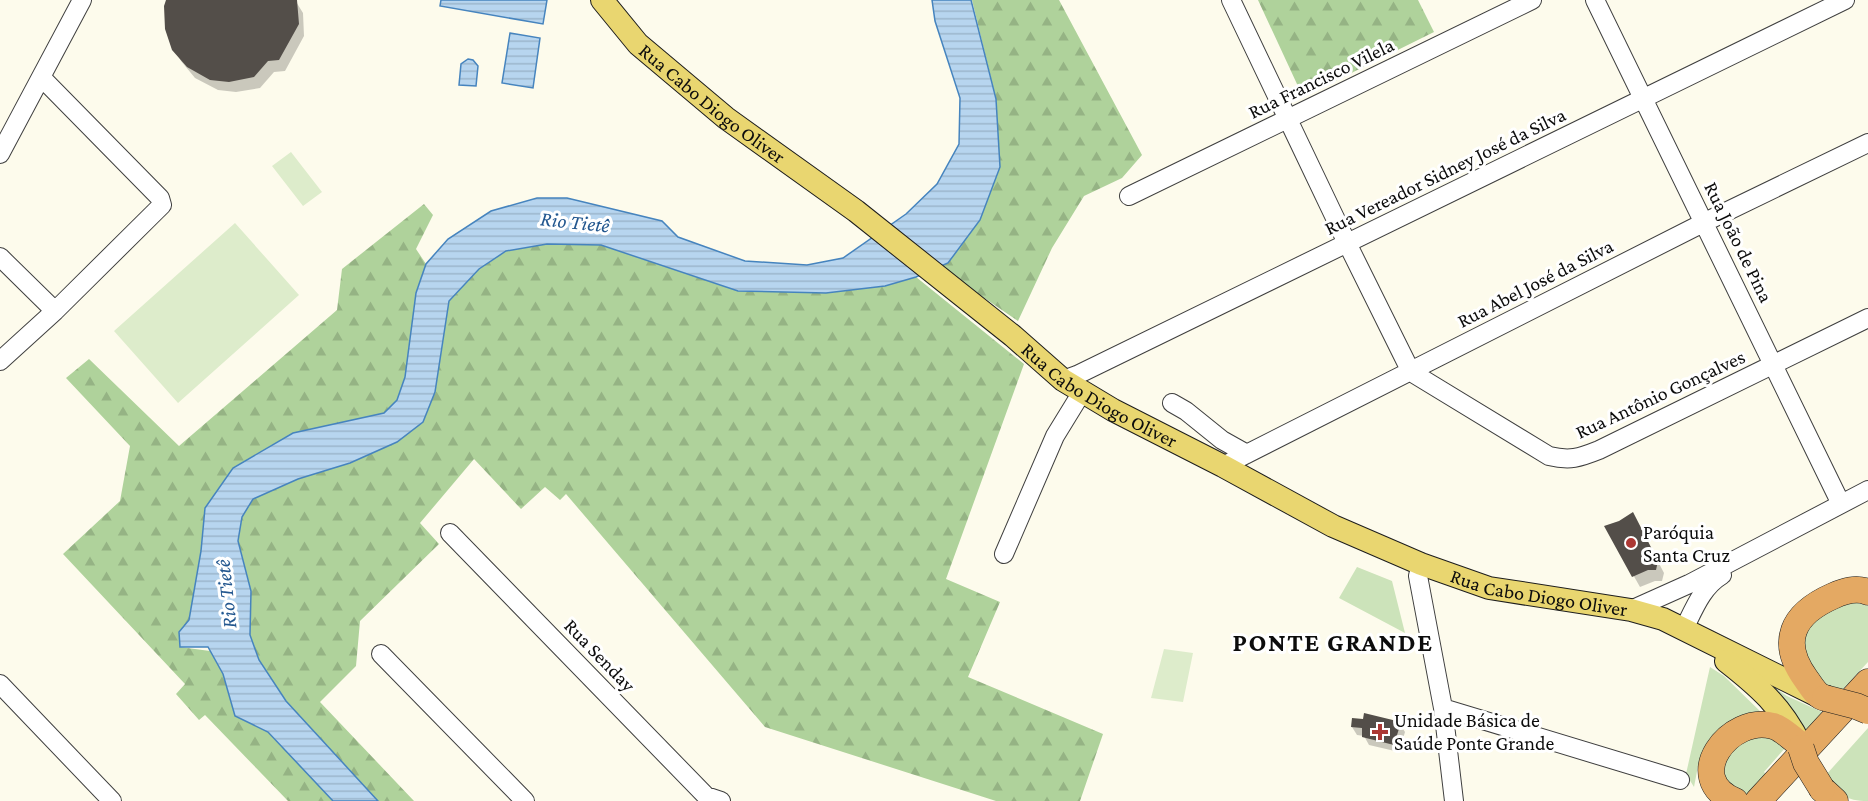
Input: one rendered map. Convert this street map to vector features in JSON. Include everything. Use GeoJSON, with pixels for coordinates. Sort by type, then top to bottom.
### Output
{"type":"FeatureCollection","features":[{"type":"Feature","properties":{"kind":"highway"},"geometry":{"type":"LineString","coordinates":[[1868,592],[1846,591],[1829,598],[1801,617],[1793,630],[1792,654],[1798,669],[1822,697],[1868,711]]}},
{"type":"Feature","properties":{"kind":"highway"},"geometry":{"type":"LineString","coordinates":[[1758,801],[1868,682]]}},
{"type":"Feature","properties":{"kind":"highway"},"geometry":{"type":"LineString","coordinates":[[1779,801],[1868,705]]}},
{"type":"Feature","properties":{"kind":"highway"},"geometry":{"type":"LineString","coordinates":[[1735,801],[1719,792],[1714,785],[1711,765],[1715,754],[1723,742],[1735,734],[1752,726],[1765,725],[1775,726],[1800,746],[1806,763],[1829,795]]}},
{"type":"Feature","properties":{"kind":"main road","name":"Rua Cabo Diogo Oliver"},"geometry":{"type":"LineString","coordinates":[[602,0],[638,44],[681,82],[726,118],[856,211],[1072,386],[1113,410],[1419,570],[1489,588],[1631,610],[1663,619],[1684,629]]}},
{"type":"Feature","properties":{"kind":"main road"},"geometry":{"type":"LineString","coordinates":[[1684,629],[1822,697]]}},
{"type":"Feature","properties":{"kind":"main road"},"geometry":{"type":"LineString","coordinates":[[1684,629],[1760,689],[1783,714],[1800,746]]}},
{"type":"Feature","properties":{"kind":"street"},"geometry":{"type":"LineString","coordinates":[[0,154],[82,0]]}},
{"type":"Feature","properties":{"kind":"street"},"geometry":{"type":"LineString","coordinates":[[1232,0],[1411,372]]}},
{"type":"Feature","properties":{"kind":"street","name":"Rua Francisco Vilela"},"geometry":{"type":"LineString","coordinates":[[1129,196],[1532,0]]}},
{"type":"Feature","properties":{"kind":"street","name":"Rua João de Pina"},"geometry":{"type":"LineString","coordinates":[[1595,0],[1841,504]]}},
{"type":"Feature","properties":{"kind":"street","name":"Rua Vereador Sidney José da Silva"},"geometry":{"type":"LineString","coordinates":[[1072,386],[1087,370],[1845,0]]}},
{"type":"Feature","properties":{"kind":"street"},"geometry":{"type":"LineString","coordinates":[[0,361],[55,311],[160,208],[162,202],[42,78]]}},
{"type":"Feature","properties":{"kind":"street","name":"Rua Abel José da Silva"},"geometry":{"type":"LineString","coordinates":[[1223,466],[1705,222],[1868,143]]}},
{"type":"Feature","properties":{"kind":"street"},"geometry":{"type":"LineString","coordinates":[[0,257],[55,311]]}},
{"type":"Feature","properties":{"kind":"street","name":"Rua Antônio Gonçalves"},"geometry":{"type":"LineString","coordinates":[[1411,372],[1549,456],[1565,460],[1581,458],[1599,450],[1868,318]]}},
{"type":"Feature","properties":{"kind":"street"},"geometry":{"type":"LineString","coordinates":[[1004,554],[1054,436],[1072,386]]}},
{"type":"Feature","properties":{"kind":"street"},"geometry":{"type":"LineString","coordinates":[[1172,403],[1186,411],[1222,440],[1247,454]]}},
{"type":"Feature","properties":{"kind":"street"},"geometry":{"type":"LineString","coordinates":[[1631,610],[1689,584],[1868,490]]}},
{"type":"Feature","properties":{"kind":"street","name":"Rua Senday"},"geometry":{"type":"LineString","coordinates":[[450,533],[710,799]]}},
{"type":"Feature","properties":{"kind":"street"},"geometry":{"type":"LineString","coordinates":[[1684,629],[1708,586],[1776,539]]}},
{"type":"Feature","properties":{"kind":"street"},"geometry":{"type":"LineString","coordinates":[[1419,570],[1443,708],[1454,801]]}},
{"type":"Feature","properties":{"kind":"street"},"geometry":{"type":"LineString","coordinates":[[381,654],[525,801]]}},
{"type":"Feature","properties":{"kind":"street"},"geometry":{"type":"LineString","coordinates":[[0,684],[112,801]]}},
{"type":"Feature","properties":{"kind":"street"},"geometry":{"type":"LineString","coordinates":[[1443,708],[1680,780]]}},
{"type":"Feature","properties":{"kind":"green space"},"geometry":{"type":"Polygon","coordinates":[[[972,0],[1059,0],[1142,155],[1122,178],[1084,196],[1052,248],[1018,321],[939,267],[996,99],[972,0]]]}},
{"type":"Feature","properties":{"kind":"green space"},"geometry":{"type":"Polygon","coordinates":[[[1258,0],[1418,0],[1434,32],[1303,97],[1258,0]]]}},
{"type":"Feature","properties":{"kind":"green space"},"geometry":{"type":"Polygon","coordinates":[[[291,152],[322,192],[303,206],[272,166],[291,152]]]}},
{"type":"Feature","properties":{"kind":"green space"},"geometry":{"type":"Polygon","coordinates":[[[424,204],[433,215],[416,249],[426,264],[416,293],[405,377],[397,400],[384,413],[293,433],[205,508],[201,551],[189,620],[179,632],[180,647],[210,651],[223,674],[235,716],[268,732],[333,801],[288,801],[205,715],[199,720],[176,694],[185,684],[63,554],[120,501],[130,446],[66,378],[89,359],[179,446],[337,310],[342,269],[424,204]]]}},
{"type":"Feature","properties":{"kind":"green space"},"geometry":{"type":"Polygon","coordinates":[[[235,223],[299,295],[178,403],[114,331],[235,223]]]}},
{"type":"Feature","properties":{"kind":"green space"},"geometry":{"type":"Polygon","coordinates":[[[547,244],[601,245],[738,291],[826,293],[885,286],[916,277],[1024,364],[946,579],[1000,602],[968,677],[1103,734],[1080,801],[996,801],[765,727],[566,494],[560,500],[545,487],[521,509],[474,459],[420,523],[439,544],[360,621],[356,666],[320,702],[414,801],[378,801],[286,701],[259,660],[250,635],[251,591],[238,541],[242,517],[253,499],[298,479],[350,463],[397,442],[423,422],[435,392],[449,301],[479,269],[506,251],[547,244]]]}},
{"type":"Feature","properties":{"kind":"green space"},"geometry":{"type":"Polygon","coordinates":[[[1357,567],[1392,581],[1405,633],[1339,598],[1357,567]]]}},
{"type":"Feature","properties":{"kind":"green space"},"geometry":{"type":"Polygon","coordinates":[[[1854,602],[1868,606],[1868,662],[1842,690],[1825,685],[1805,673],[1800,632],[1834,606],[1854,602]]]}},
{"type":"Feature","properties":{"kind":"green space"},"geometry":{"type":"Polygon","coordinates":[[[1164,649],[1193,653],[1183,702],[1151,698],[1164,649]]]}},
{"type":"Feature","properties":{"kind":"green space"},"geometry":{"type":"Polygon","coordinates":[[[1733,660],[1787,696],[1822,712],[1802,736],[1733,660]]]}},
{"type":"Feature","properties":{"kind":"green space"},"geometry":{"type":"Polygon","coordinates":[[[1710,667],[1724,676],[1765,716],[1703,753],[1694,787],[1686,774],[1710,667]]]}},
{"type":"Feature","properties":{"kind":"green space"},"geometry":{"type":"Polygon","coordinates":[[[1868,728],[1868,801],[1860,801],[1842,795],[1833,788],[1825,776],[1868,728]]]}},
{"type":"Feature","properties":{"kind":"green space"},"geometry":{"type":"Polygon","coordinates":[[[1763,731],[1786,747],[1764,772],[1770,778],[1755,794],[1744,797],[1724,789],[1720,757],[1763,731]]]}},
{"type":"Feature","properties":{"kind":"water"},"geometry":{"type":"Polygon","coordinates":[[[441,0],[547,0],[543,24],[440,6],[441,0]]]}},
{"type":"Feature","properties":{"kind":"water","name":"Rio Tietê"},"geometry":{"type":"Polygon","coordinates":[[[932,0],[971,0],[996,99],[1000,167],[980,220],[948,263],[916,277],[885,286],[826,293],[738,291],[601,245],[547,244],[506,251],[479,269],[449,301],[435,392],[423,422],[397,442],[350,463],[298,479],[253,499],[242,517],[238,541],[251,591],[250,635],[259,660],[286,701],[378,801],[333,801],[268,732],[235,716],[223,674],[208,647],[180,647],[179,632],[189,620],[201,551],[205,508],[233,468],[293,433],[384,413],[397,400],[405,377],[416,293],[426,264],[448,239],[491,211],[537,198],[567,198],[662,221],[678,237],[745,261],[807,265],[843,258],[906,214],[937,184],[959,144],[960,98],[935,21],[932,0]]]}},
{"type":"Feature","properties":{"kind":"water"},"geometry":{"type":"Polygon","coordinates":[[[510,33],[540,38],[533,88],[502,83],[510,33]]]}},
{"type":"Feature","properties":{"kind":"water"},"geometry":{"type":"Polygon","coordinates":[[[468,59],[473,60],[478,66],[476,86],[459,85],[461,64],[468,59]]]}},
{"type":"Feature","properties":{"kind":"building"},"geometry":{"type":"Polygon","coordinates":[[[166,0],[297,0],[299,24],[279,60],[268,61],[254,77],[229,82],[210,80],[187,67],[172,50],[165,29],[166,0]]]}},
{"type":"Feature","properties":{"kind":"building","name":"Paróquia Santa Cruz"},"geometry":{"type":"Polygon","coordinates":[[[1633,512],[1658,561],[1656,570],[1648,570],[1632,577],[1604,526],[1619,521],[1633,512]]]}},
{"type":"Feature","properties":{"kind":"building","name":"Unidade Básica de Saúde Ponte Grande"},"geometry":{"type":"Polygon","coordinates":[[[1364,713],[1401,722],[1394,745],[1362,737],[1362,728],[1351,727],[1352,718],[1363,719],[1364,713]]]}},
{"type":"Feature","properties":{"kind":"place","name":"Paróquia Santa Cruz"},"geometry":{"type":"Point","coordinates":[1631,543]}},
{"type":"Feature","properties":{"kind":"place","name":"Unidade Básica de Saúde Ponte Grande"},"geometry":{"type":"Point","coordinates":[1380,732]}},
{"type":"Feature","properties":{"kind":"district","name":"PONTE GRANDE"},"geometry":{"type":"Point","coordinates":[1333,642]}}]}
